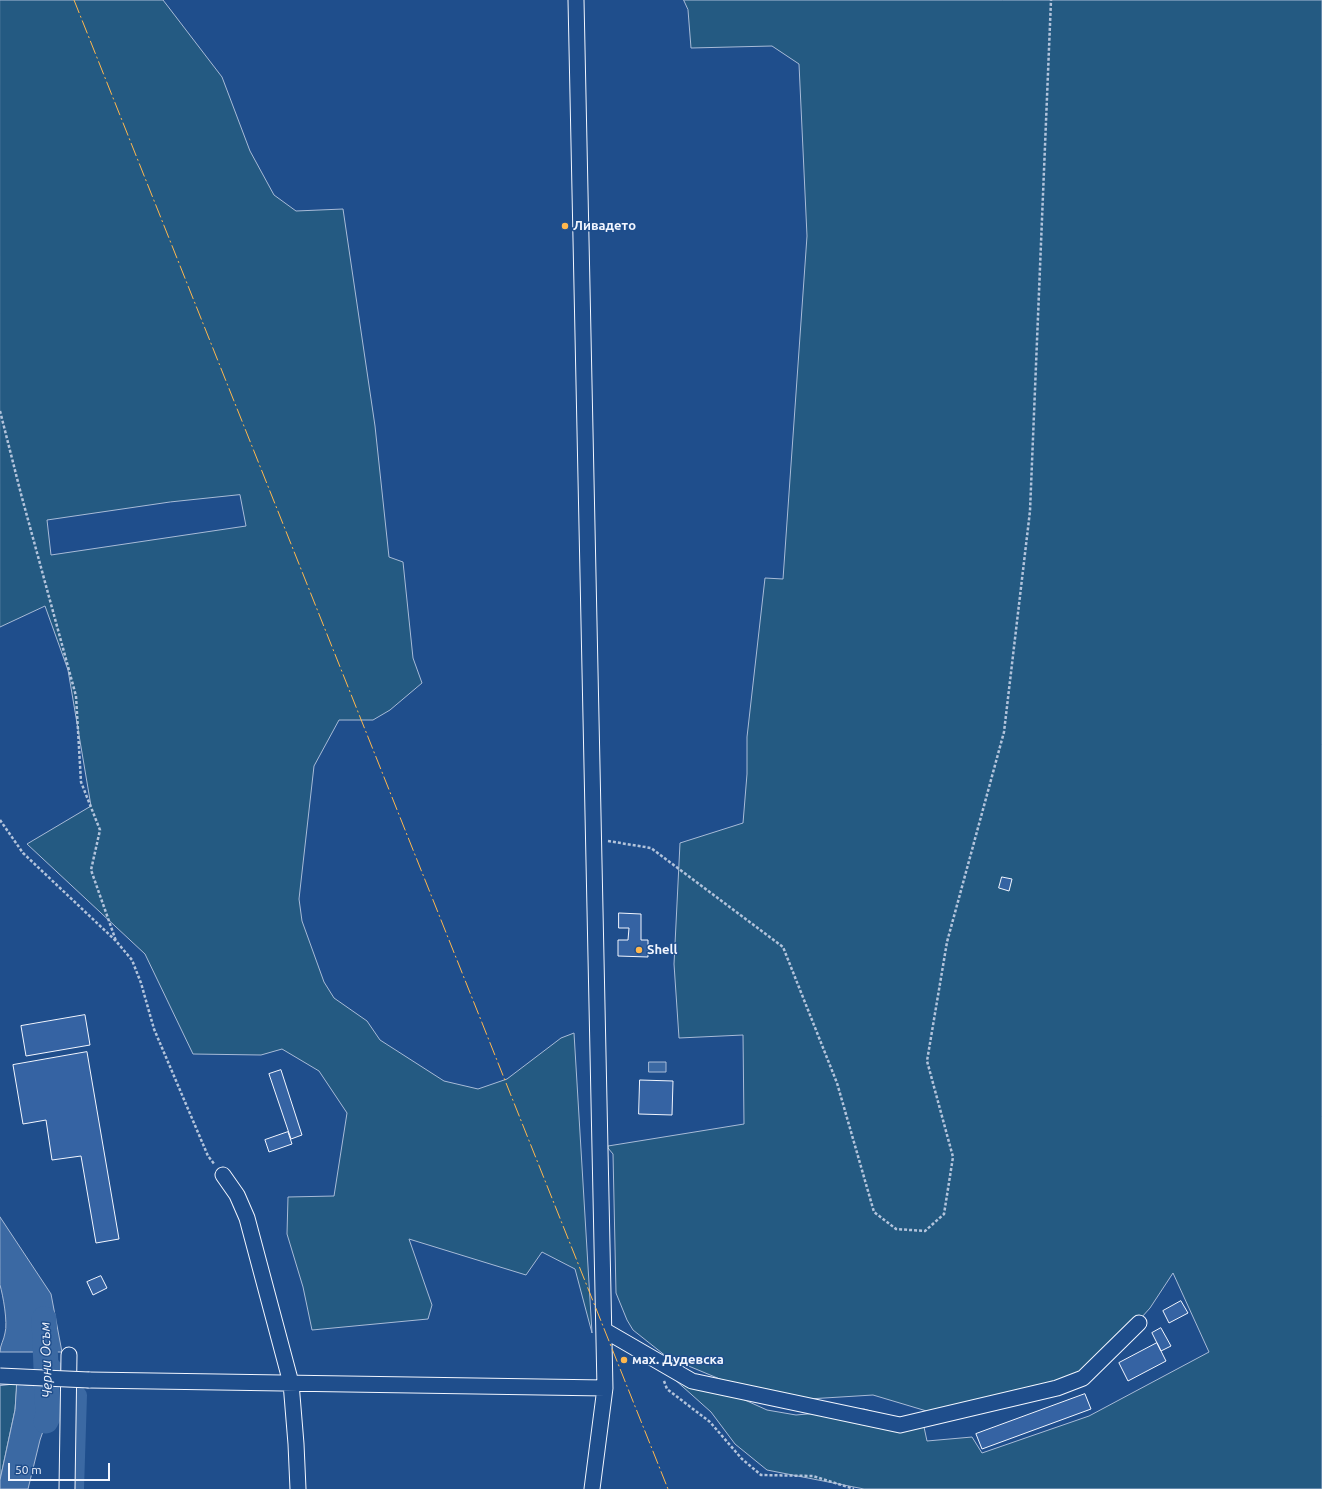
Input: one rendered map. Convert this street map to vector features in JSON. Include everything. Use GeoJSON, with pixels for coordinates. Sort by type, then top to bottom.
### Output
{"type":"FeatureCollection","features":[{"type":"Feature","properties":{"kind":"street"},"geometry":{"type":"LineString","coordinates":[[576,0],[605,1388],[592,1489]]}},
{"type":"Feature","properties":{"kind":"street"},"geometry":{"type":"LineString","coordinates":[[223,1175],[237,1195],[246,1218],[291,1382],[298,1489]]}},
{"type":"Feature","properties":{"kind":"street"},"geometry":{"type":"LineString","coordinates":[[604,1330],[692,1381],[900,1425],[1057,1388],[1083,1378],[1140,1323]]}},
{"type":"Feature","properties":{"kind":"street"},"geometry":{"type":"LineString","coordinates":[[67,1489],[69,1355]]}},
{"type":"Feature","properties":{"kind":"street"},"geometry":{"type":"LineString","coordinates":[[0,1376],[89,1380],[605,1388]]}},
{"type":"Feature","properties":{"kind":"path"},"geometry":{"type":"LineString","coordinates":[[593,838],[651,848],[783,947],[837,1083],[874,1212],[896,1229],[925,1231],[944,1214],[952,1157],[927,1061],[947,942],[1004,732],[1030,511],[1051,0]]}},
{"type":"Feature","properties":{"kind":"path"},"geometry":{"type":"LineString","coordinates":[[0,411],[76,696],[81,782],[100,830],[92,870],[116,942]]}},
{"type":"Feature","properties":{"kind":"path"},"geometry":{"type":"LineString","coordinates":[[0,820],[23,853],[116,942],[132,960],[141,983],[157,1036],[208,1156],[223,1175]]}},
{"type":"Feature","properties":{"kind":"path"},"geometry":{"type":"LineString","coordinates":[[652,1358],[667,1389],[710,1422],[742,1459],[761,1475],[813,1476],[854,1489]]}},
{"type":"Feature","properties":{"kind":"shaded area"},"geometry":{"type":"Polygon","coordinates":[[[0,0],[163,0],[222,77],[250,151],[274,195],[296,211],[343,209],[375,426],[389,557],[403,562],[413,658],[422,683],[390,710],[373,720],[339,720],[314,766],[299,899],[302,921],[324,982],[334,998],[367,1021],[380,1040],[444,1081],[478,1089],[507,1079],[561,1038],[574,1033],[592,1333],[575,1269],[542,1252],[526,1275],[409,1239],[432,1305],[428,1319],[312,1330],[303,1287],[287,1234],[288,1197],[334,1196],[347,1113],[319,1071],[282,1049],[261,1055],[193,1054],[145,954],[27,844],[91,806],[68,670],[45,606],[0,627],[0,0]],[[240,495],[170,502],[47,520],[51,555],[246,526],[240,495]]]}},
{"type":"Feature","properties":{"kind":"shaded area"},"geometry":{"type":"Polygon","coordinates":[[[684,0],[1322,0],[1322,1489],[864,1489],[767,1470],[735,1444],[711,1412],[673,1378],[716,1387],[767,1410],[796,1415],[864,1409],[924,1427],[927,1441],[972,1437],[982,1453],[1089,1416],[1209,1352],[1173,1273],[1150,1308],[1106,1357],[1060,1389],[940,1415],[873,1395],[792,1400],[751,1392],[667,1357],[633,1330],[627,1320],[616,1293],[613,1154],[608,1146],[744,1124],[743,1035],[679,1038],[674,964],[680,843],[743,823],[747,774],[747,737],[765,578],[783,579],[807,236],[799,64],[772,46],[691,48],[688,10],[684,0]]]}},
{"type":"Feature","properties":{"kind":"shaded area"},"geometry":{"type":"Polygon","coordinates":[[[649,1062],[666,1062],[666,1072],[649,1072],[649,1062]]]}},
{"type":"Feature","properties":{"kind":"shaded area"},"geometry":{"type":"Polygon","coordinates":[[[0,1217],[51,1294],[62,1352],[0,1352],[6,1328],[6,1316],[0,1285],[0,1217]]]}},
{"type":"Feature","properties":{"kind":"shaded area"},"geometry":{"type":"Polygon","coordinates":[[[17,1384],[15,1410],[0,1480],[0,1386],[17,1384]]]}},
{"type":"Feature","properties":{"kind":"shaded area"},"geometry":{"type":"Polygon","coordinates":[[[17,1384],[58,1388],[40,1440],[28,1489],[0,1489],[0,1480],[15,1410],[17,1384]]]}},
{"type":"Feature","properties":{"kind":"building"},"geometry":{"type":"Polygon","coordinates":[[[1002,877],[1012,879],[1009,891],[999,888],[1002,877]]]}},
{"type":"Feature","properties":{"kind":"building"},"geometry":{"type":"Polygon","coordinates":[[[619,913],[641,914],[641,940],[648,940],[648,957],[618,956],[618,940],[628,940],[629,928],[619,928],[619,913]]]}},
{"type":"Feature","properties":{"kind":"building"},"geometry":{"type":"Polygon","coordinates":[[[85,1015],[90,1045],[26,1056],[21,1026],[85,1015]]]}},
{"type":"Feature","properties":{"kind":"building"},"geometry":{"type":"Polygon","coordinates":[[[87,1052],[119,1239],[96,1243],[81,1156],[52,1160],[46,1120],[23,1124],[13,1065],[87,1052]]]}},
{"type":"Feature","properties":{"kind":"building"},"geometry":{"type":"Polygon","coordinates":[[[281,1070],[302,1135],[291,1139],[269,1074],[281,1070]]]}},
{"type":"Feature","properties":{"kind":"building"},"geometry":{"type":"Polygon","coordinates":[[[640,1080],[673,1081],[672,1115],[639,1114],[640,1080]]]}},
{"type":"Feature","properties":{"kind":"building"},"geometry":{"type":"Polygon","coordinates":[[[288,1132],[292,1144],[269,1152],[265,1140],[288,1132]]]}},
{"type":"Feature","properties":{"kind":"building"},"geometry":{"type":"Polygon","coordinates":[[[101,1276],[107,1288],[93,1295],[87,1282],[101,1276]]]}},
{"type":"Feature","properties":{"kind":"building"},"geometry":{"type":"Polygon","coordinates":[[[1181,1301],[1188,1313],[1169,1323],[1163,1311],[1181,1301]]]}},
{"type":"Feature","properties":{"kind":"building"},"geometry":{"type":"Polygon","coordinates":[[[1161,1328],[1171,1346],[1161,1351],[1152,1333],[1161,1328]]]}},
{"type":"Feature","properties":{"kind":"building"},"geometry":{"type":"Polygon","coordinates":[[[1157,1343],[1166,1361],[1128,1381],[1119,1363],[1157,1343]]]}},
{"type":"Feature","properties":{"kind":"building"},"geometry":{"type":"Polygon","coordinates":[[[1085,1394],[1091,1409],[982,1449],[976,1434],[1085,1394]]]}},
{"type":"Feature","properties":{"kind":"waterway","name":"Черни Осъм"},"geometry":{"type":"LineString","coordinates":[[44,1319],[48,1417],[46,1421]]}},
{"type":"Feature","properties":{"kind":"waterway"},"geometry":{"type":"LineString","coordinates":[[45,1356],[80,1395],[77,1489]]}},
{"type":"Feature","properties":{"kind":"power"},"geometry":{"type":"LineString","coordinates":[[74,0],[668,1489]]}},
{"type":"Feature","properties":{"kind":"place","name":"Ливадето"},"geometry":{"type":"Point","coordinates":[565,226]}},
{"type":"Feature","properties":{"kind":"place","name":"Shell"},"geometry":{"type":"Point","coordinates":[639,950]}},
{"type":"Feature","properties":{"kind":"place","name":"мах. Дудевска"},"geometry":{"type":"Point","coordinates":[624,1360]}}]}
